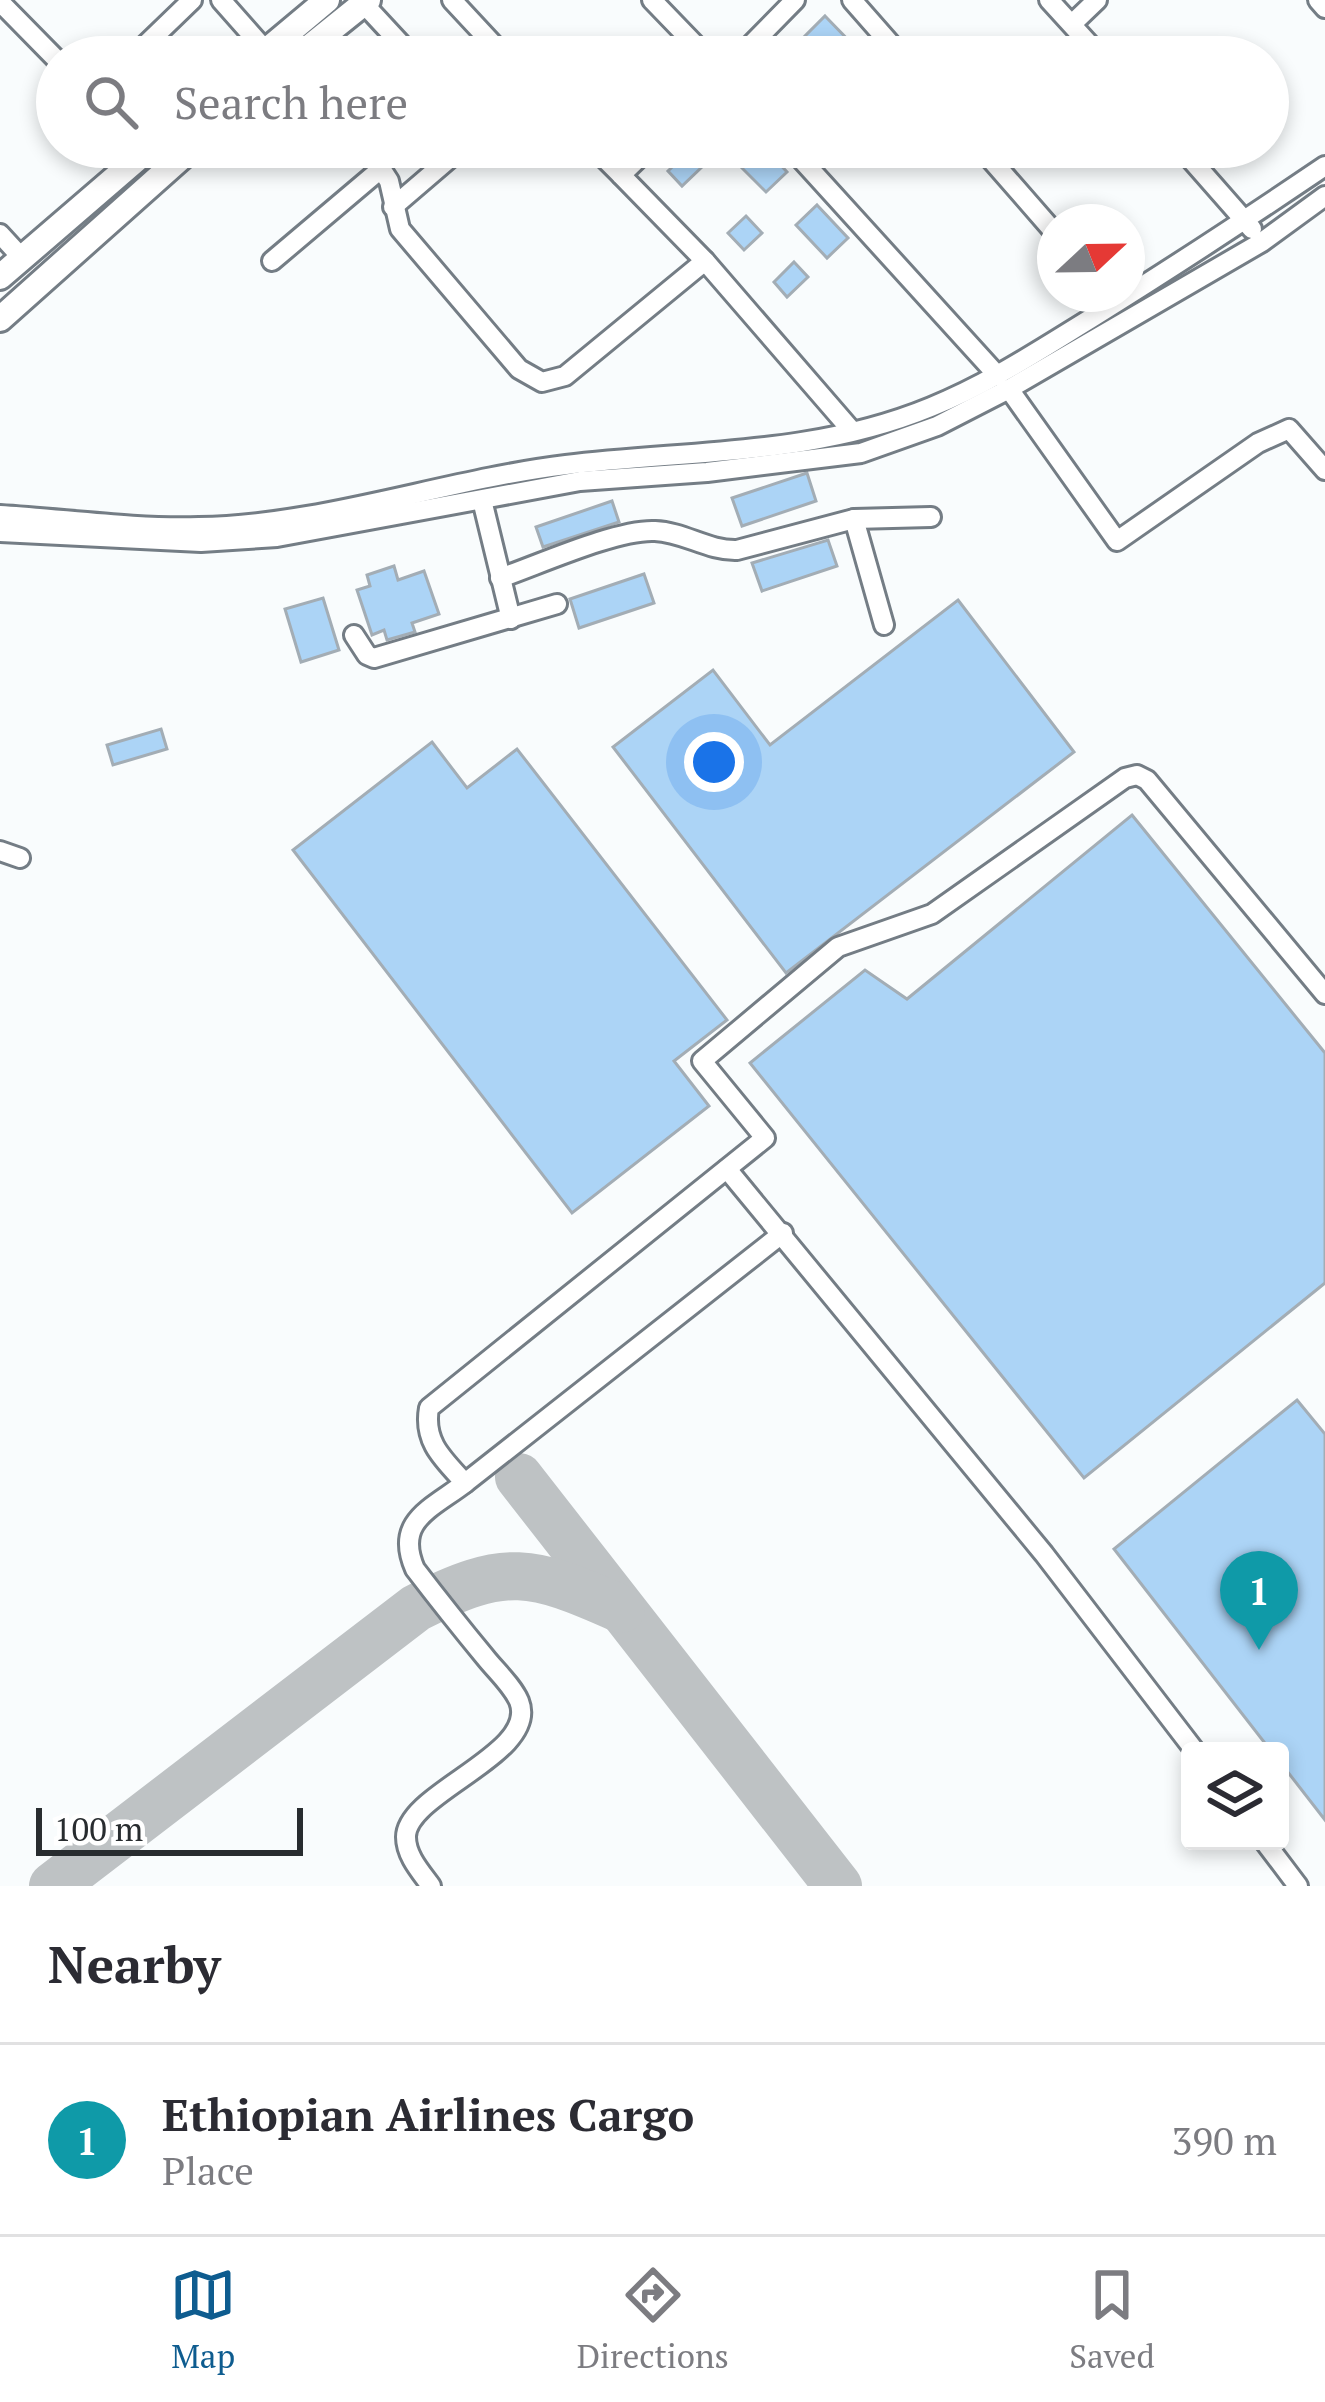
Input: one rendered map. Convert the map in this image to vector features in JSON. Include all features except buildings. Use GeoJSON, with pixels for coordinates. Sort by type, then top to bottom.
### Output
{"type":"FeatureCollection","features":[{"type":"Feature","properties":{"kind":"main road"},"geometry":{"type":"LineString","coordinates":[[284,36],[327,0]]}},
{"type":"Feature","properties":{"kind":"main road"},"geometry":{"type":"LineString","coordinates":[[323,36],[366,2]]}},
{"type":"Feature","properties":{"kind":"main road"},"geometry":{"type":"LineString","coordinates":[[0,277],[123,168]]}},
{"type":"Feature","properties":{"kind":"main road"},"geometry":{"type":"LineString","coordinates":[[0,319],[170,168]]}},
{"type":"Feature","properties":{"kind":"street"},"geometry":{"type":"LineString","coordinates":[[155,36],[192,0]]}},
{"type":"Feature","properties":{"kind":"street"},"geometry":{"type":"LineString","coordinates":[[220,0],[248,36]]}},
{"type":"Feature","properties":{"kind":"street"},"geometry":{"type":"LineString","coordinates":[[452,0],[485,36]]}},
{"type":"Feature","properties":{"kind":"street"},"geometry":{"type":"LineString","coordinates":[[652,0],[687,36]]}},
{"type":"Feature","properties":{"kind":"street"},"geometry":{"type":"LineString","coordinates":[[760,36],[795,0]]}},
{"type":"Feature","properties":{"kind":"street"},"geometry":{"type":"LineString","coordinates":[[852,0],[884,36]]}},
{"type":"Feature","properties":{"kind":"street"},"geometry":{"type":"LineString","coordinates":[[1048,0],[1082,36]]}},
{"type":"Feature","properties":{"kind":"street"},"geometry":{"type":"LineString","coordinates":[[1072,24],[1097,0]]}},
{"type":"Feature","properties":{"kind":"street"},"geometry":{"type":"LineString","coordinates":[[1318,0],[1325,8]]}},
{"type":"Feature","properties":{"kind":"street"},"geometry":{"type":"LineString","coordinates":[[0,2],[36,39]]}},
{"type":"Feature","properties":{"kind":"street"},"geometry":{"type":"LineString","coordinates":[[366,2],[395,36]]}},
{"type":"Feature","properties":{"kind":"street"},"geometry":{"type":"LineString","coordinates":[[1145,279],[1325,166]]}},
{"type":"Feature","properties":{"kind":"street"},"geometry":{"type":"LineString","coordinates":[[272,261],[381,168]]}},
{"type":"Feature","properties":{"kind":"street"},"geometry":{"type":"LineString","coordinates":[[382,168],[400,229],[519,369],[542,382],[565,376],[705,261]]}},
{"type":"Feature","properties":{"kind":"street"},"geometry":{"type":"LineString","coordinates":[[393,206],[438,168]]}},
{"type":"Feature","properties":{"kind":"street"},"geometry":{"type":"LineString","coordinates":[[614,168],[705,261],[852,431]]}},
{"type":"Feature","properties":{"kind":"street"},"geometry":{"type":"LineString","coordinates":[[621,175],[628,168]]}},
{"type":"Feature","properties":{"kind":"street"},"geometry":{"type":"LineString","coordinates":[[809,168],[1004,383],[1117,541],[1258,443],[1289,428],[1325,470]]}},
{"type":"Feature","properties":{"kind":"street"},"geometry":{"type":"LineString","coordinates":[[998,168],[1037,212]]}},
{"type":"Feature","properties":{"kind":"street"},"geometry":{"type":"LineString","coordinates":[[1199,168],[1262,242]]}},
{"type":"Feature","properties":{"kind":"street"},"geometry":{"type":"LineString","coordinates":[[0,532],[220,541],[340,528],[580,481],[707,472],[861,453],[937,426],[1004,383],[1262,242],[1325,196]]}},
{"type":"Feature","properties":{"kind":"street"},"geometry":{"type":"LineString","coordinates":[[0,234],[22,258]]}},
{"type":"Feature","properties":{"kind":"street"},"geometry":{"type":"LineString","coordinates":[[0,515],[198,527],[242,524],[565,465],[789,446],[1004,383],[1094,312]]}},
{"type":"Feature","properties":{"kind":"street"},"geometry":{"type":"LineString","coordinates":[[482,500],[511,619]]}},
{"type":"Feature","properties":{"kind":"street"},"geometry":{"type":"LineString","coordinates":[[500,578],[645,531],[674,533],[722,550],[737,550],[854,519],[931,517]]}},
{"type":"Feature","properties":{"kind":"street"},"geometry":{"type":"LineString","coordinates":[[854,519],[884,625]]}},
{"type":"Feature","properties":{"kind":"street"},"geometry":{"type":"LineString","coordinates":[[354,635],[367,656],[374,658],[557,604]]}},
{"type":"Feature","properties":{"kind":"street"},"geometry":{"type":"LineString","coordinates":[[465,1483],[435,1449],[425,1427],[429,1408],[765,1138],[702,1061],[838,947],[932,914],[1125,778],[1147,780],[1325,994]]}},
{"type":"Feature","properties":{"kind":"street"},"geometry":{"type":"LineString","coordinates":[[0,851],[20,858]]}},
{"type":"Feature","properties":{"kind":"street"},"geometry":{"type":"LineString","coordinates":[[727,1168],[1044,1554],[1188,1742]]}},
{"type":"Feature","properties":{"kind":"street"},"geometry":{"type":"LineString","coordinates":[[431,1886],[411,1859],[405,1835],[410,1825],[450,1786],[505,1745],[521,1715],[520,1702],[503,1677],[415,1570],[407,1533],[416,1521],[783,1233]]}},
{"type":"Feature","properties":{"kind":"street"},"geometry":{"type":"LineString","coordinates":[[1271,1850],[1298,1886]]}},
{"type":"Feature","properties":{"kind":"taxiway"},"geometry":{"type":"LineString","coordinates":[[519,1477],[838,1886]]}},
{"type":"Feature","properties":{"kind":"taxiway"},"geometry":{"type":"LineString","coordinates":[[53,1886],[416,1608],[473,1583],[518,1576],[564,1586],[621,1609]]}},
{"type":"Feature","properties":{"kind":"place","name":"Ethiopian Airlines Cargo"},"geometry":{"type":"Point","coordinates":[1259,1650]}}]}
